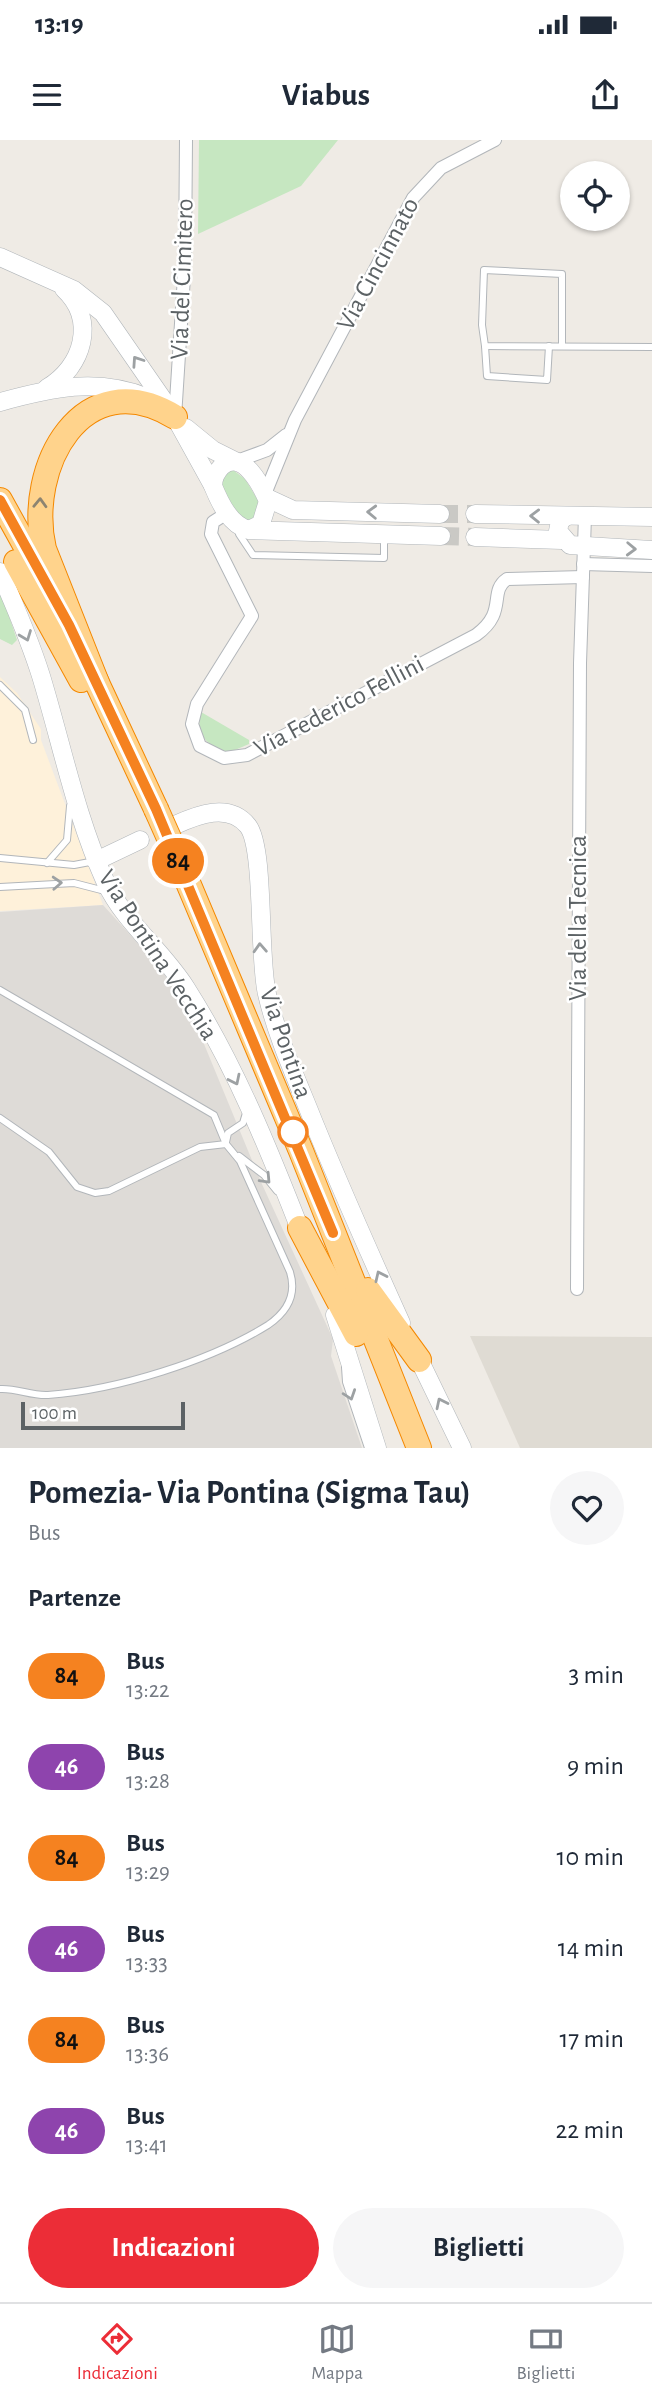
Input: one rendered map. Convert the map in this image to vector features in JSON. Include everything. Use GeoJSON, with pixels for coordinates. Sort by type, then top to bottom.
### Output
{"type":"FeatureCollection","features":[{"type":"Feature","properties":{"kind":"highway"},"geometry":{"type":"LineString","coordinates":[[176,417],[157,408],[128,403],[94,410],[65,435],[41,485],[40,528],[44,549],[158,832],[351,1337]]}},
{"type":"Feature","properties":{"kind":"highway"},"geometry":{"type":"LineString","coordinates":[[0,500],[97,683]]}},
{"type":"Feature","properties":{"kind":"highway"},"geometry":{"type":"LineString","coordinates":[[0,533],[86,690],[158,832],[333,1233],[419,1448]]}},
{"type":"Feature","properties":{"kind":"highway"},"geometry":{"type":"LineString","coordinates":[[297,1219],[404,1448]]}},
{"type":"Feature","properties":{"kind":"highway"},"geometry":{"type":"LineString","coordinates":[[333,1233],[377,1305],[419,1360]]}},
{"type":"Feature","properties":{"kind":"street","name":"Via del Cimitero"},"geometry":{"type":"LineString","coordinates":[[176,417],[185,261],[186,140]]}},
{"type":"Feature","properties":{"kind":"street","name":"Via Cincinnato"},"geometry":{"type":"LineString","coordinates":[[266,496],[295,420],[418,190],[441,168],[495,140]]}},
{"type":"Feature","properties":{"kind":"street"},"geometry":{"type":"LineString","coordinates":[[0,257],[84,296],[103,313],[176,417],[227,513],[244,528],[438,536],[438,514],[289,509],[266,496],[248,468],[208,447],[176,417],[151,399],[117,388],[79,385],[42,390],[0,402]]}},
{"type":"Feature","properties":{"kind":"street"},"geometry":{"type":"LineString","coordinates":[[42,390],[69,371],[80,352],[83,337],[76,304],[68,292],[50,279]]}},
{"type":"Feature","properties":{"kind":"street"},"geometry":{"type":"LineString","coordinates":[[156,388],[169,389],[177,381]]}},
{"type":"Feature","properties":{"kind":"street","name":"Via Cincinnato"},"geometry":{"type":"LineString","coordinates":[[236,461],[275,446],[295,420]]}},
{"type":"Feature","properties":{"kind":"street"},"geometry":{"type":"LineString","coordinates":[[212,484],[222,467],[236,461]]}},
{"type":"Feature","properties":{"kind":"street"},"geometry":{"type":"LineString","coordinates":[[244,528],[263,522],[266,496]]}},
{"type":"Feature","properties":{"kind":"street"},"geometry":{"type":"LineString","coordinates":[[343,511],[343,532]]}},
{"type":"Feature","properties":{"kind":"street","name":"Via Federico Fellini"},"geometry":{"type":"LineString","coordinates":[[227,513],[214,521],[210,532],[252,616],[197,704],[192,720],[201,746],[224,758],[247,755],[476,635],[494,619],[498,589],[508,579],[652,550]]}},
{"type":"Feature","properties":{"kind":"street"},"geometry":{"type":"LineString","coordinates":[[475,514],[652,517]]}},
{"type":"Feature","properties":{"kind":"street"},"geometry":{"type":"LineString","coordinates":[[562,540],[558,526],[576,516]]}},
{"type":"Feature","properties":{"kind":"street","name":"Via della Tecnica"},"geometry":{"type":"LineString","coordinates":[[576,516],[583,563],[577,1289]]}},
{"type":"Feature","properties":{"kind":"street","name":"Via Federico Fellini"},"geometry":{"type":"LineString","coordinates":[[475,537],[562,540],[570,545],[583,563]]}},
{"type":"Feature","properties":{"kind":"street","name":"Via Federico Fellini"},"geometry":{"type":"LineString","coordinates":[[583,563],[652,566]]}},
{"type":"Feature","properties":{"kind":"street","name":"Via Pontina Vecchia"},"geometry":{"type":"LineString","coordinates":[[0,572],[41,677],[96,861],[124,913],[160,953],[188,991],[247,1106],[297,1219]]}},
{"type":"Feature","properties":{"kind":"street","name":"Via Pontina"},"geometry":{"type":"LineString","coordinates":[[96,861],[205,813],[224,813],[239,819],[252,833],[257,852],[262,968],[274,1020],[363,1240],[419,1360]]}},
{"type":"Feature","properties":{"kind":"street"},"geometry":{"type":"LineString","coordinates":[[351,1337],[377,1448]]}},
{"type":"Feature","properties":{"kind":"street"},"geometry":{"type":"LineString","coordinates":[[419,1360],[461,1448]]}},
{"type":"Feature","properties":{"kind":"lane"},"geometry":{"type":"LineString","coordinates":[[549,346],[547,380],[487,376],[482,325],[484,270],[562,274],[562,346]]}},
{"type":"Feature","properties":{"kind":"lane"},"geometry":{"type":"LineString","coordinates":[[485,346],[652,347]]}},
{"type":"Feature","properties":{"kind":"lane"},"geometry":{"type":"LineString","coordinates":[[244,528],[239,534],[253,555],[383,558],[384,535]]}},
{"type":"Feature","properties":{"kind":"lane"},"geometry":{"type":"LineString","coordinates":[[0,685],[24,710],[33,740]]}},
{"type":"Feature","properties":{"kind":"lane"},"geometry":{"type":"LineString","coordinates":[[47,863],[62,848],[70,830],[68,773]]}},
{"type":"Feature","properties":{"kind":"lane"},"geometry":{"type":"LineString","coordinates":[[0,858],[78,865],[96,861]]}},
{"type":"Feature","properties":{"kind":"lane"},"geometry":{"type":"LineString","coordinates":[[0,887],[74,883],[112,894]]}},
{"type":"Feature","properties":{"kind":"lane"},"geometry":{"type":"LineString","coordinates":[[0,990],[214,1115],[226,1144],[264,1175],[297,1219]]}},
{"type":"Feature","properties":{"kind":"lane"},"geometry":{"type":"LineString","coordinates":[[226,1144],[228,1133],[243,1123],[247,1106]]}},
{"type":"Feature","properties":{"kind":"lane"},"geometry":{"type":"LineString","coordinates":[[0,1118],[44,1147],[78,1187],[95,1193],[109,1191],[200,1147],[226,1144]]}},
{"type":"Feature","properties":{"kind":"lane"},"geometry":{"type":"LineString","coordinates":[[0,1389],[44,1395],[143,1378],[255,1333],[284,1312],[292,1294],[291,1276],[235,1153]]}},
{"type":"Feature","properties":{"kind":"lane"},"geometry":{"type":"LineString","coordinates":[[351,1337],[345,1382],[368,1448]]}},
{"type":"Feature","properties":{"kind":"shaded area"},"geometry":{"type":"Polygon","coordinates":[[[0,677],[17,693],[41,729],[41,740],[103,905],[0,911],[0,677]]]}},
{"type":"Feature","properties":{"kind":"shaded area"},"geometry":{"type":"Polygon","coordinates":[[[103,905],[174,983],[204,1044],[261,1182],[333,1339],[331,1356],[362,1448],[0,1448],[0,912],[103,905]]]}},
{"type":"Feature","properties":{"kind":"shaded area"},"geometry":{"type":"Polygon","coordinates":[[[470,1336],[652,1337],[652,1448],[520,1448],[470,1336]]]}},
{"type":"Feature","properties":{"kind":"green space"},"geometry":{"type":"Polygon","coordinates":[[[199,140],[338,140],[301,186],[198,234],[199,140]]]}},
{"type":"Feature","properties":{"kind":"green space"},"geometry":{"type":"Polygon","coordinates":[[[233,470],[245,479],[259,502],[253,521],[236,512],[218,482],[224,472],[233,470]]]}},
{"type":"Feature","properties":{"kind":"green space"},"geometry":{"type":"Polygon","coordinates":[[[0,589],[17,640],[12,645],[0,639],[0,589]]]}},
{"type":"Feature","properties":{"kind":"green space"},"geometry":{"type":"Polygon","coordinates":[[[201,712],[249,740],[249,744],[228,753],[214,747],[201,733],[201,712]]]}},
{"type":"Feature","properties":{"kind":"tunnel"},"geometry":{"type":"LineString","coordinates":[[440,514],[475,514]]}},
{"type":"Feature","properties":{"kind":"tunnel"},"geometry":{"type":"LineString","coordinates":[[441,536],[475,537]]}},
{"type":"Feature","properties":{"kind":"bus line","name":"84"},"geometry":{"type":"LineString","coordinates":[[0,500],[69,625],[156,809],[253,1035],[333,1233]]}}]}
